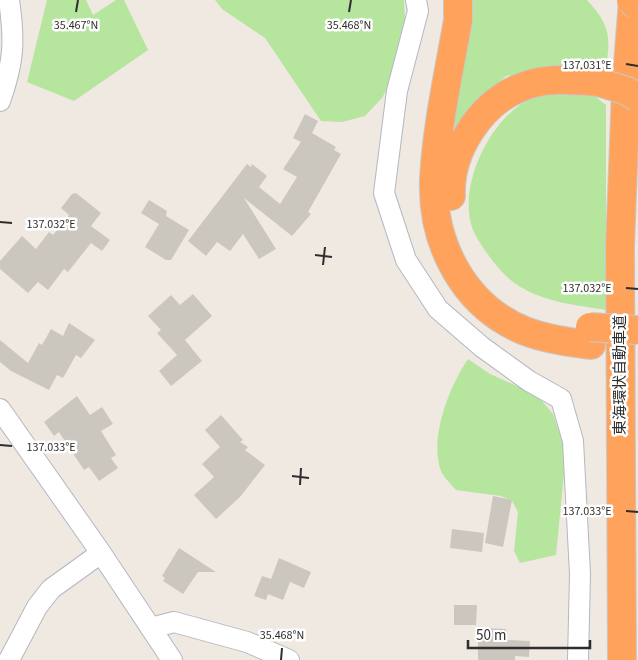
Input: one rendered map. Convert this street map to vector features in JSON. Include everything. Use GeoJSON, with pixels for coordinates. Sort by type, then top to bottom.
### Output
{"type":"FeatureCollection","features":[{"type":"Feature","properties":{"kind":"highway"},"geometry":{"type":"LineString","coordinates":[[458,0],[458,20],[434,178],[439,229],[446,253],[457,274],[470,292],[485,307],[503,320],[525,331],[547,338],[591,336],[638,330]]}},
{"type":"Feature","properties":{"kind":"highway"},"geometry":{"type":"LineString","coordinates":[[632,0],[638,7]]}},
{"type":"Feature","properties":{"kind":"highway","name":"東海環状自動車道"},"geometry":{"type":"LineString","coordinates":[[622,660],[620,247],[632,0]]}},
{"type":"Feature","properties":{"kind":"highway"},"geometry":{"type":"LineString","coordinates":[[638,98],[598,82],[546,80],[522,87],[500,100],[481,118],[463,142],[454,162],[450,183],[451,205],[457,234],[468,259],[486,284],[508,303],[533,314],[560,322],[591,336],[638,347]]}},
{"type":"Feature","properties":{"kind":"street"},"geometry":{"type":"LineString","coordinates":[[0,101],[9,75],[14,36],[9,0]]}},
{"type":"Feature","properties":{"kind":"street"},"geometry":{"type":"LineString","coordinates":[[416,0],[418,11],[397,90],[384,192],[406,260],[438,309],[482,348],[529,381],[561,399],[573,441],[580,574],[578,660]]}},
{"type":"Feature","properties":{"kind":"street"},"geometry":{"type":"LineString","coordinates":[[0,409],[101,553],[172,660]]}},
{"type":"Feature","properties":{"kind":"street"},"geometry":{"type":"LineString","coordinates":[[9,660],[37,607],[52,589],[101,553]]}},
{"type":"Feature","properties":{"kind":"street"},"geometry":{"type":"LineString","coordinates":[[151,628],[174,622],[247,642],[289,660]]}},
{"type":"Feature","properties":{"kind":"green space"},"geometry":{"type":"Polygon","coordinates":[[[47,0],[86,0],[93,15],[116,0],[124,0],[148,50],[74,101],[27,82],[47,0]]]}},
{"type":"Feature","properties":{"kind":"green space"},"geometry":{"type":"Polygon","coordinates":[[[215,0],[404,0],[406,35],[403,60],[382,98],[365,116],[342,122],[321,121],[265,38],[222,9],[215,0]]]}},
{"type":"Feature","properties":{"kind":"green space"},"geometry":{"type":"Polygon","coordinates":[[[470,0],[587,0],[601,18],[608,35],[605,76],[554,68],[506,76],[470,108],[446,147],[470,0]]]}},
{"type":"Feature","properties":{"kind":"green space"},"geometry":{"type":"Polygon","coordinates":[[[587,90],[606,105],[606,310],[548,299],[526,290],[510,280],[483,248],[471,224],[469,207],[474,172],[481,154],[490,137],[514,109],[542,94],[587,90]]]}},
{"type":"Feature","properties":{"kind":"green space"},"geometry":{"type":"Polygon","coordinates":[[[468,359],[490,374],[537,395],[553,414],[566,453],[556,555],[520,563],[514,551],[518,512],[512,501],[501,496],[456,490],[441,471],[438,455],[440,426],[449,396],[468,359]]]}},
{"type":"Feature","properties":{"kind":"building"},"geometry":{"type":"Polygon","coordinates":[[[305,114],[318,121],[312,133],[336,147],[334,150],[341,154],[308,212],[311,214],[292,236],[244,198],[276,249],[259,259],[243,234],[230,251],[217,242],[206,256],[188,241],[247,164],[251,167],[252,164],[267,176],[259,187],[280,204],[297,177],[283,169],[301,142],[293,138],[305,114]]]}},
{"type":"Feature","properties":{"kind":"building"},"geometry":{"type":"Polygon","coordinates":[[[76,193],[101,213],[91,226],[110,240],[102,251],[91,243],[68,272],[64,269],[48,290],[38,282],[28,293],[0,269],[0,261],[22,236],[36,249],[49,232],[53,235],[69,215],[61,208],[72,194],[76,193]]]}},
{"type":"Feature","properties":{"kind":"building"},"geometry":{"type":"Polygon","coordinates":[[[149,200],[167,211],[166,216],[189,230],[171,260],[166,260],[145,247],[159,224],[141,213],[149,200]]]}},
{"type":"Feature","properties":{"kind":"building"},"geometry":{"type":"Polygon","coordinates":[[[193,294],[212,316],[185,340],[202,361],[171,386],[159,371],[177,355],[157,333],[161,330],[148,316],[171,295],[180,305],[193,294]]]}},
{"type":"Feature","properties":{"kind":"building"},"geometry":{"type":"Polygon","coordinates":[[[69,323],[95,340],[81,358],[76,355],[63,378],[57,375],[49,390],[11,371],[0,362],[0,340],[28,363],[39,343],[42,345],[51,329],[63,336],[69,323]]]}},
{"type":"Feature","properties":{"kind":"building"},"geometry":{"type":"Polygon","coordinates":[[[77,396],[90,415],[102,407],[113,424],[101,431],[116,455],[111,458],[118,468],[99,481],[89,467],[84,470],[59,432],[54,436],[44,422],[77,396]]]}},
{"type":"Feature","properties":{"kind":"building"},"geometry":{"type":"Polygon","coordinates":[[[221,415],[243,440],[240,442],[248,447],[245,450],[265,465],[240,497],[216,519],[194,495],[214,477],[202,464],[220,447],[205,430],[221,415]]]}},
{"type":"Feature","properties":{"kind":"building"},"geometry":{"type":"Polygon","coordinates":[[[493,496],[512,500],[503,547],[485,543],[493,496]]]}},
{"type":"Feature","properties":{"kind":"building"},"geometry":{"type":"Polygon","coordinates":[[[452,529],[484,533],[482,552],[450,548],[452,529]]]}},
{"type":"Feature","properties":{"kind":"building"},"geometry":{"type":"Polygon","coordinates":[[[179,548],[216,572],[198,572],[183,594],[163,581],[165,578],[162,576],[179,548]]]}},
{"type":"Feature","properties":{"kind":"building"},"geometry":{"type":"Polygon","coordinates":[[[279,558],[311,572],[304,588],[290,582],[283,600],[268,594],[266,600],[254,596],[262,576],[271,579],[279,558]]]}},
{"type":"Feature","properties":{"kind":"building"},"geometry":{"type":"Polygon","coordinates":[[[454,605],[477,605],[476,625],[454,625],[454,605]]]}},
{"type":"Feature","properties":{"kind":"building"},"geometry":{"type":"Polygon","coordinates":[[[478,628],[506,629],[507,640],[530,641],[529,657],[515,656],[515,660],[478,660],[478,628]]]}}]}
